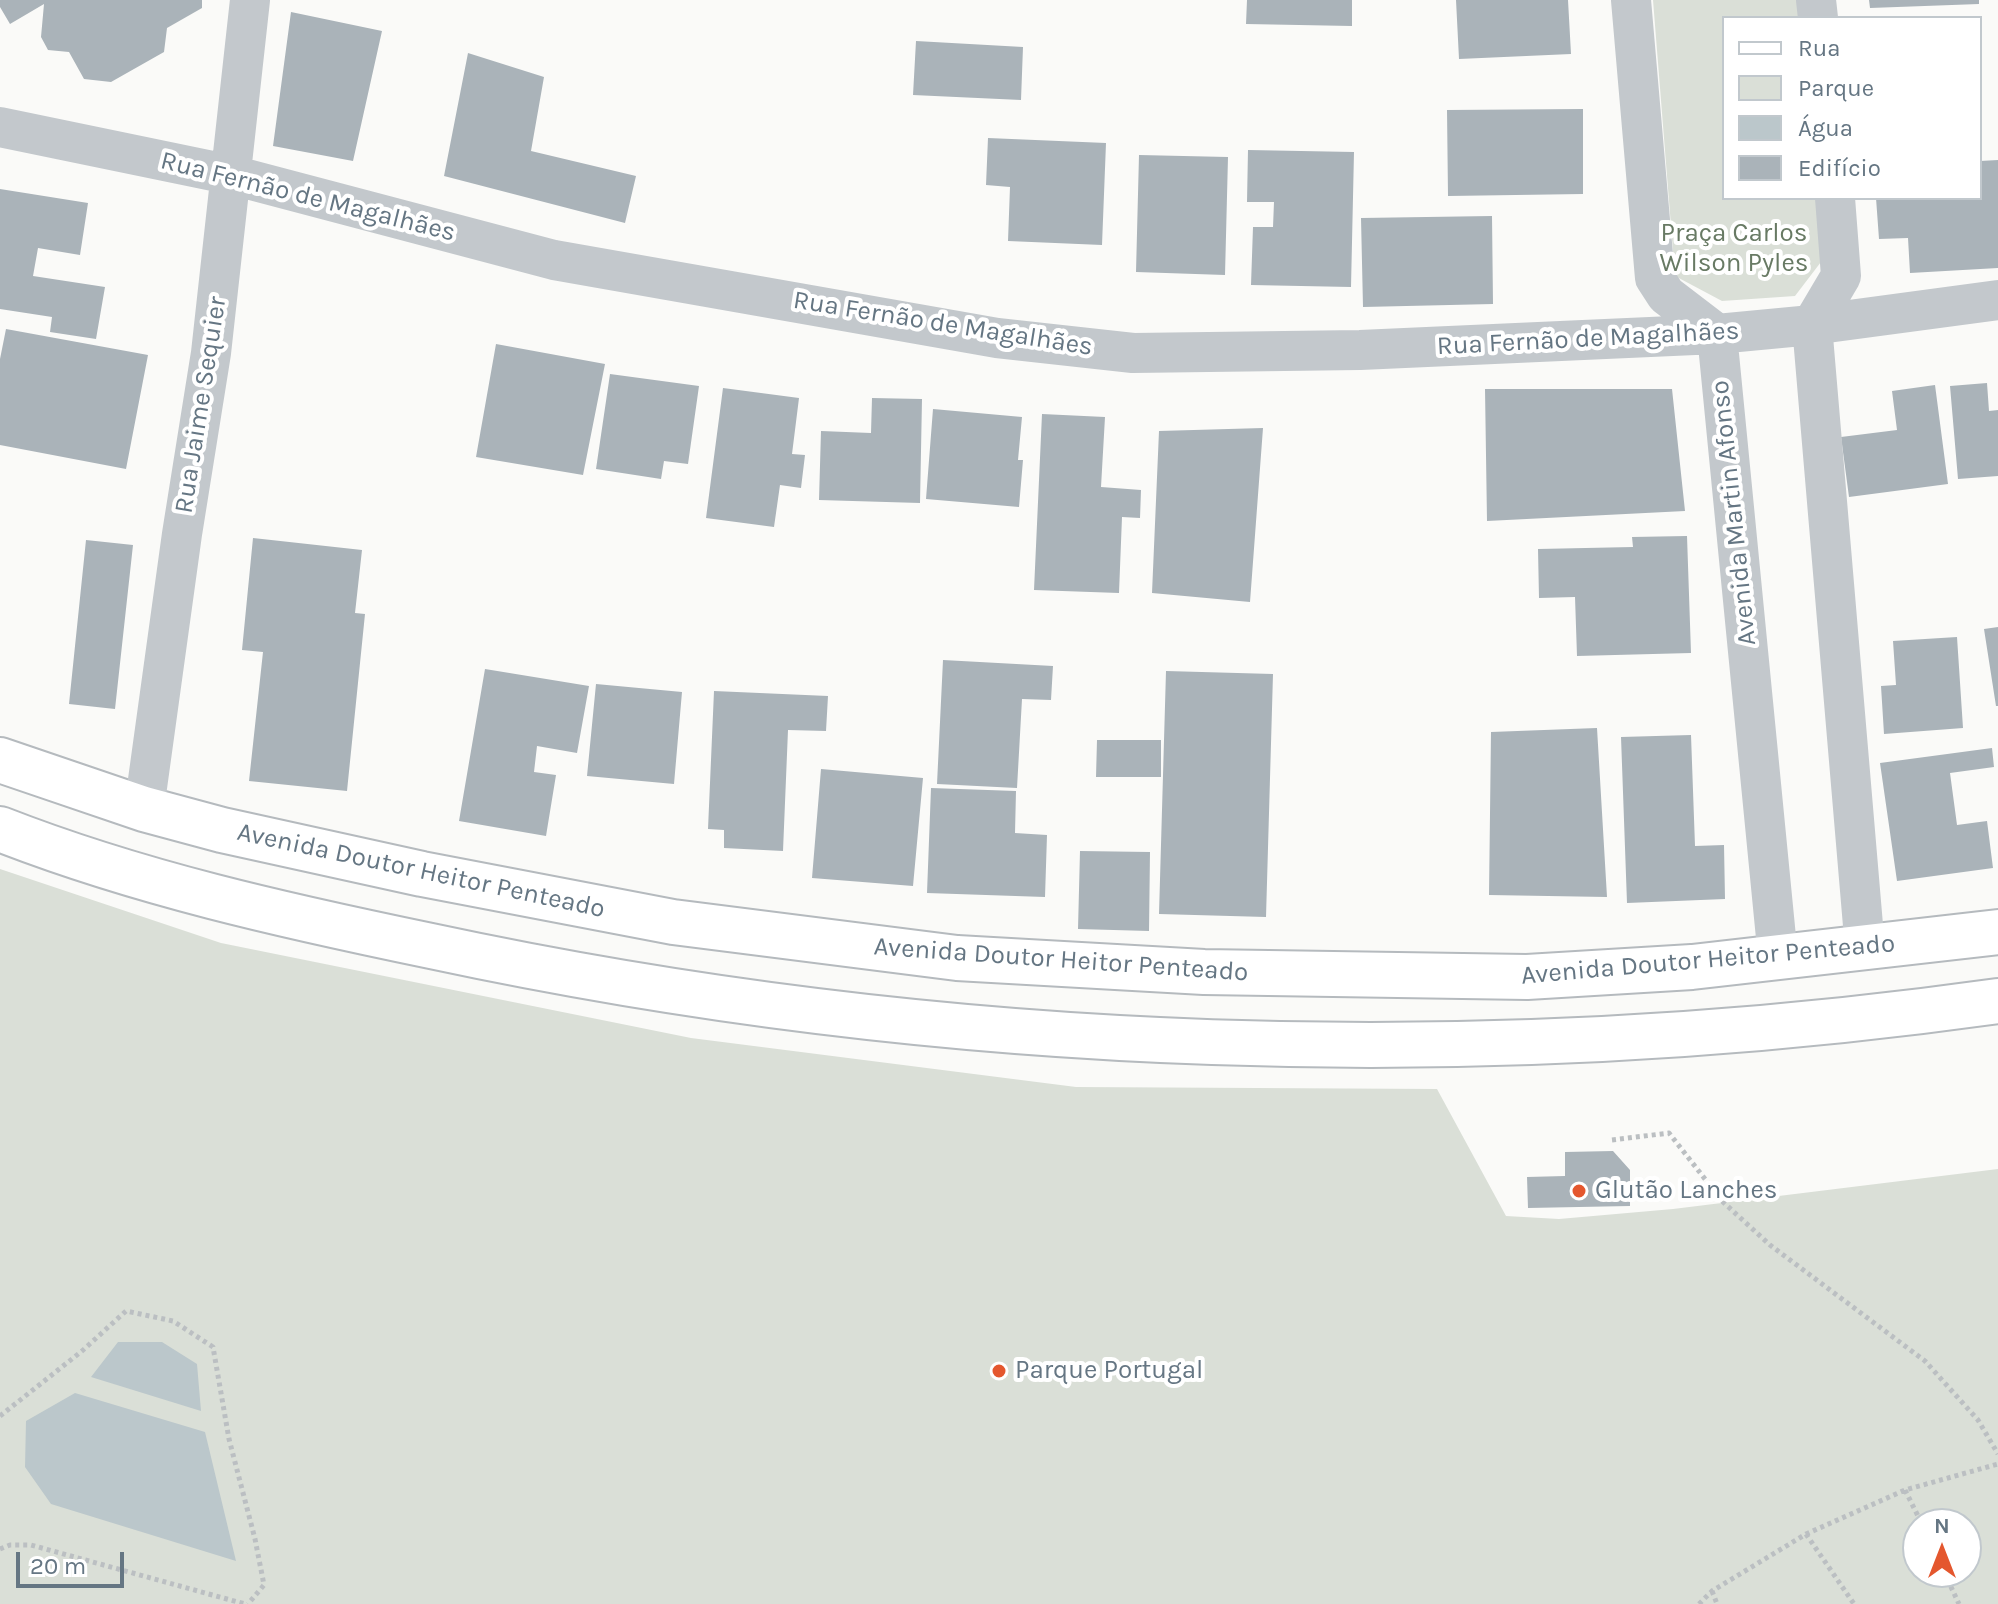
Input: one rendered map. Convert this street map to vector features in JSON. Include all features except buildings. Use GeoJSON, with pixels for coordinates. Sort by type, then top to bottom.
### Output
{"type":"FeatureCollection","features":[{"type":"Feature","properties":{"kind":"main road","name":"Avenida Doutor Heitor Penteado"},"geometry":{"type":"LineString","coordinates":[[0,760],[144,809],[299,848],[673,922],[957,958],[1219,973],[1543,976],[1778,958],[1998,932]]}},
{"type":"Feature","properties":{"kind":"main road"},"geometry":{"type":"LineString","coordinates":[[0,829],[194,892],[478,956],[634,985],[954,1027],[1116,1038],[1285,1043],[1560,1041],[1772,1027],[1998,1001]]}},
{"type":"Feature","properties":{"kind":"street","name":"Rua Jaime Sequier"},"geometry":{"type":"LineString","coordinates":[[144,809],[211,353],[250,0]]}},
{"type":"Feature","properties":{"kind":"street"},"geometry":{"type":"LineString","coordinates":[[1631,0],[1655,278],[1666,295],[1717,334]]}},
{"type":"Feature","properties":{"kind":"street","name":"Rua Fernão de Magalhães"},"geometry":{"type":"LineString","coordinates":[[0,127],[232,175],[554,260],[997,338],[1133,353],[1360,350],[1717,334],[1812,325],[1998,300]]}},
{"type":"Feature","properties":{"kind":"street"},"geometry":{"type":"LineString","coordinates":[[1835,200],[1841,276],[1812,325],[1865,949]]}},
{"type":"Feature","properties":{"kind":"street","name":"Avenida Martin Afonso"},"geometry":{"type":"LineString","coordinates":[[1717,334],[1778,958]]}},
{"type":"Feature","properties":{"kind":"path"},"geometry":{"type":"LineString","coordinates":[[1612,1140],[1669,1133],[1723,1202],[1770,1245],[1925,1361],[1978,1420],[1998,1454]]}},
{"type":"Feature","properties":{"kind":"path"},"geometry":{"type":"LineString","coordinates":[[0,1416],[82,1351],[126,1311],[173,1321],[213,1347],[229,1439],[264,1585],[246,1604],[31,1545],[10,1545],[0,1549]]}},
{"type":"Feature","properties":{"kind":"path"},"geometry":{"type":"LineString","coordinates":[[1699,1604],[1712,1591],[1806,1534],[1905,1490],[1998,1464]]}},
{"type":"Feature","properties":{"kind":"path"},"geometry":{"type":"LineString","coordinates":[[1905,1490],[1914,1508]]}},
{"type":"Feature","properties":{"kind":"path"},"geometry":{"type":"LineString","coordinates":[[1806,1534],[1854,1604]]}},
{"type":"Feature","properties":{"kind":"path"},"geometry":{"type":"LineString","coordinates":[[1712,1591],[1717,1604]]}},
{"type":"Feature","properties":{"kind":"green space","name":"Praça Carlos Wilson Pyles"},"geometry":{"type":"Polygon","coordinates":[[[1653,0],[1802,0],[1804,16],[1722,16],[1722,200],[1819,200],[1824,258],[1795,296],[1722,301],[1675,276],[1653,0]]]}},
{"type":"Feature","properties":{"kind":"green space","name":"Parque Portugal"},"geometry":{"type":"Polygon","coordinates":[[[0,869],[221,943],[691,1038],[1076,1087],[1437,1089],[1506,1216],[1559,1219],[1673,1209],[1998,1169],[1998,1604],[0,1604],[0,869]]]}},
{"type":"Feature","properties":{"kind":"water"},"geometry":{"type":"Polygon","coordinates":[[[118,1342],[162,1342],[197,1364],[201,1411],[91,1377],[118,1342]]]}},
{"type":"Feature","properties":{"kind":"water"},"geometry":{"type":"Polygon","coordinates":[[[75,1393],[205,1432],[236,1561],[51,1504],[25,1467],[26,1421],[75,1393]]]}},
{"type":"Feature","properties":{"kind":"place","name":"Glutão Lanches"},"geometry":{"type":"Point","coordinates":[1579,1191]}},
{"type":"Feature","properties":{"kind":"place","name":"Parque Portugal"},"geometry":{"type":"Point","coordinates":[999,1371]}}]}
